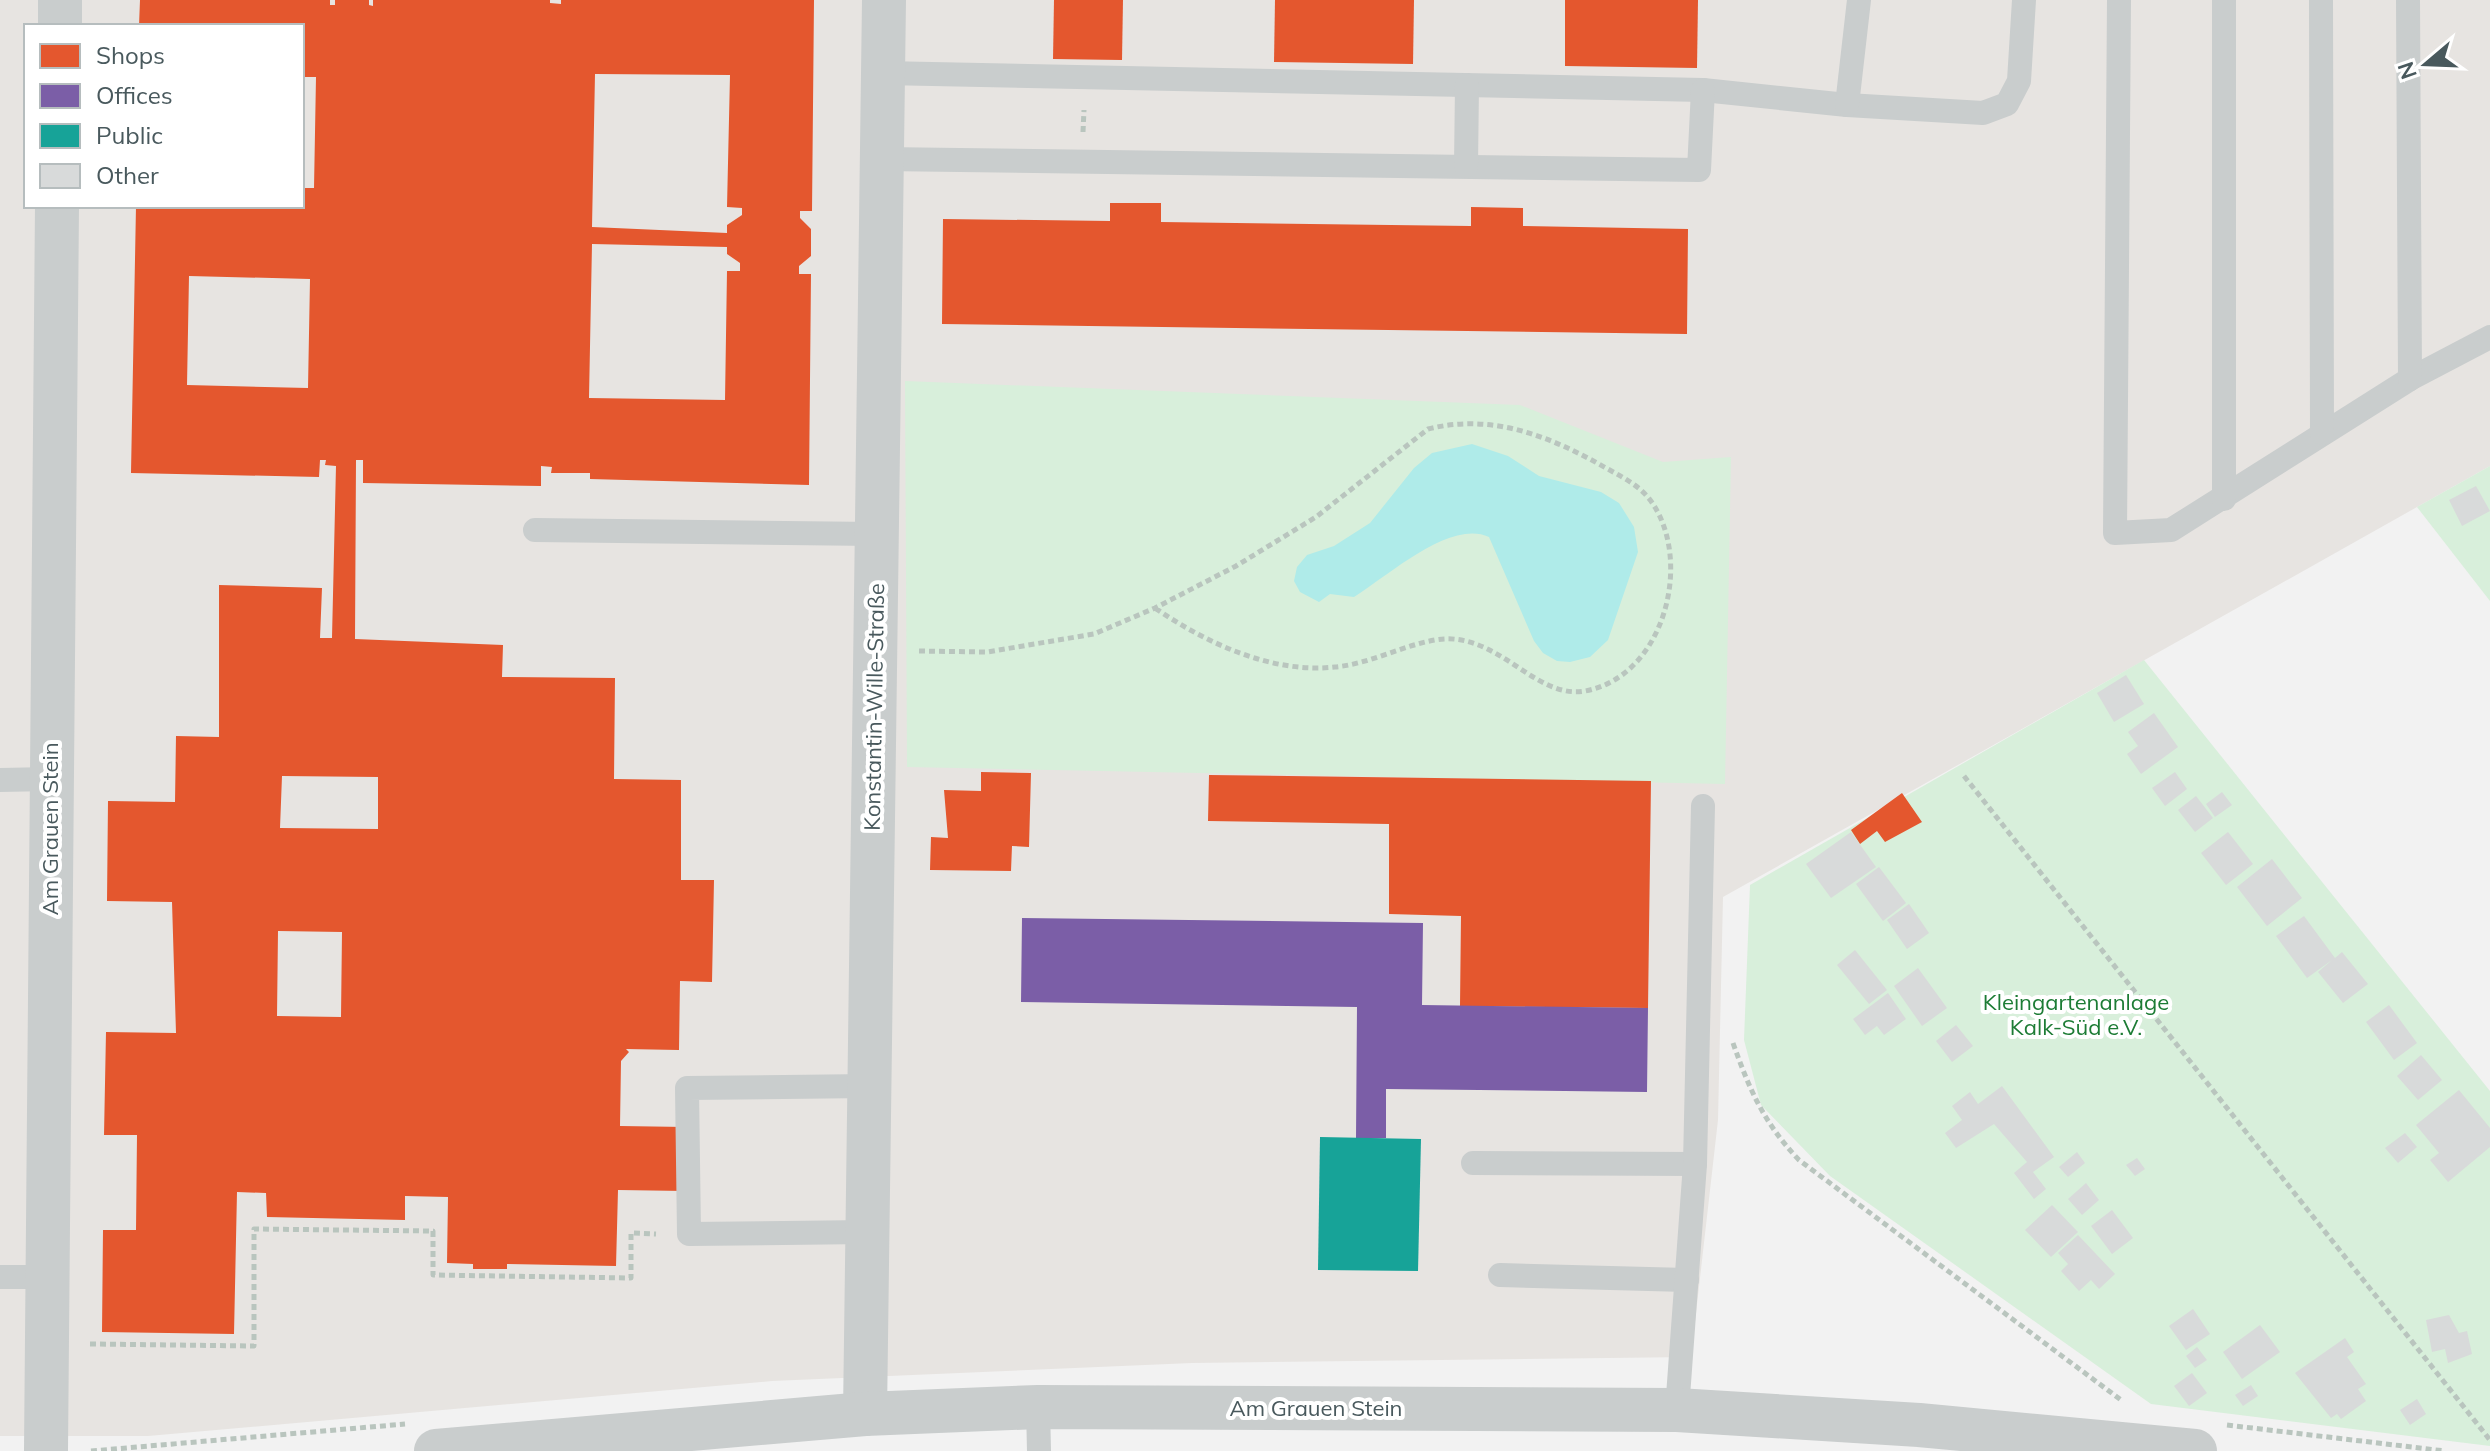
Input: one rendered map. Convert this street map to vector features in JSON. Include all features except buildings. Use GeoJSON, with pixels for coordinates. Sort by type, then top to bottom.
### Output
{"type":"FeatureCollection","features":[{"type":"Feature","properties":{"kind":"street"},"geometry":{"type":"LineString","coordinates":[[60,0],[60,24]]}},
{"type":"Feature","properties":{"kind":"street","name":"Konstantin-Wille-Straße"},"geometry":{"type":"LineString","coordinates":[[865,1414],[884,0]]}},
{"type":"Feature","properties":{"kind":"street","name":"Am Grauen Stein"},"geometry":{"type":"LineString","coordinates":[[46,1451],[57,208]]}},
{"type":"Feature","properties":{"kind":"street","name":"Am Grauen Stein"},"geometry":{"type":"LineString","coordinates":[[436,1451],[865,1414],[1038,1407],[1677,1410],[1919,1425],[2180,1449]]}},
{"type":"Feature","properties":{"kind":"lane"},"geometry":{"type":"LineString","coordinates":[[1847,105],[1859,0]]}},
{"type":"Feature","properties":{"kind":"lane"},"geometry":{"type":"LineString","coordinates":[[883,73],[1703,90],[1847,105],[1983,113],[2007,104],[2019,81],[2024,0]]}},
{"type":"Feature","properties":{"kind":"lane"},"geometry":{"type":"LineString","coordinates":[[2119,0],[2115,533],[2171,530],[2410,379],[2490,337]]}},
{"type":"Feature","properties":{"kind":"lane"},"geometry":{"type":"LineString","coordinates":[[2224,0],[2224,499]]}},
{"type":"Feature","properties":{"kind":"lane"},"geometry":{"type":"LineString","coordinates":[[2321,0],[2322,433]]}},
{"type":"Feature","properties":{"kind":"lane"},"geometry":{"type":"LineString","coordinates":[[2408,0],[2410,379]]}},
{"type":"Feature","properties":{"kind":"lane"},"geometry":{"type":"LineString","coordinates":[[1466,166],[1467,85]]}},
{"type":"Feature","properties":{"kind":"lane"},"geometry":{"type":"LineString","coordinates":[[882,159],[1699,170],[1703,90]]}},
{"type":"Feature","properties":{"kind":"lane"},"geometry":{"type":"LineString","coordinates":[[535,530],[876,534]]}},
{"type":"Feature","properties":{"kind":"lane"},"geometry":{"type":"LineString","coordinates":[[0,780],[50,779]]}},
{"type":"Feature","properties":{"kind":"lane"},"geometry":{"type":"LineString","coordinates":[[1677,1410],[1695,1164],[1703,806]]}},
{"type":"Feature","properties":{"kind":"lane"},"geometry":{"type":"LineString","coordinates":[[868,1232],[689,1234],[687,1088],[870,1086]]}},
{"type":"Feature","properties":{"kind":"lane"},"geometry":{"type":"LineString","coordinates":[[1473,1163],[1695,1164]]}},
{"type":"Feature","properties":{"kind":"lane"},"geometry":{"type":"LineString","coordinates":[[1500,1275],[1687,1280]]}},
{"type":"Feature","properties":{"kind":"lane"},"geometry":{"type":"LineString","coordinates":[[0,1277],[46,1277]]}},
{"type":"Feature","properties":{"kind":"lane"},"geometry":{"type":"LineString","coordinates":[[1038,1407],[1039,1451]]}},
{"type":"Feature","properties":{"kind":"path"},"geometry":{"type":"LineString","coordinates":[[1083,161],[1084,77]]}},
{"type":"Feature","properties":{"kind":"path"},"geometry":{"type":"LineString","coordinates":[[874,651],[987,652],[1094,634],[1155,608],[1236,566],[1316,517],[1428,429],[1450,423],[1506,427],[1563,444],[1640,487],[1655,507],[1665,533],[1671,574],[1664,618],[1648,648],[1625,673],[1583,692],[1559,689],[1540,680],[1479,642],[1437,640],[1336,667],[1289,665],[1222,648],[1155,608]]}},
{"type":"Feature","properties":{"kind":"path"},"geometry":{"type":"LineString","coordinates":[[1964,776],[2490,1440]]}},
{"type":"Feature","properties":{"kind":"path"},"geometry":{"type":"LineString","coordinates":[[1734,1029],[1733,1043],[1759,1111],[1771,1130],[1799,1160],[1947,1274],[2140,1415],[2180,1449]]}},
{"type":"Feature","properties":{"kind":"path"},"geometry":{"type":"LineString","coordinates":[[76,1344],[254,1346],[254,1229],[433,1231],[433,1275],[631,1278],[631,1233],[689,1234]]}},
{"type":"Feature","properties":{"kind":"shaded area"},"geometry":{"type":"Polygon","coordinates":[[[0,0],[2490,0],[2490,466],[1723,897],[1718,1120],[1691,1357],[1192,1363],[772,1381],[148,1436],[0,1436],[0,0]]]}},
{"type":"Feature","properties":{"kind":"green space"},"geometry":{"type":"Polygon","coordinates":[[[905,381],[1520,405],[1663,462],[1731,457],[1725,784],[907,767],[905,381]]]}},
{"type":"Feature","properties":{"kind":"green space"},"geometry":{"type":"Polygon","coordinates":[[[2490,466],[2490,601],[2417,507],[2490,466]]]}},
{"type":"Feature","properties":{"kind":"green space","name":"Kleingartenanlage Kalk-Süd e.V."},"geometry":{"type":"Polygon","coordinates":[[[2144,660],[2490,1091],[2490,1446],[2151,1404],[1830,1176],[1761,1105],[1744,1040],[1750,885],[2144,660]]]}},
{"type":"Feature","properties":{"kind":"water"},"geometry":{"type":"Polygon","coordinates":[[[1472,444],[1508,456],[1539,476],[1601,492],[1619,503],[1634,527],[1638,552],[1608,640],[1590,657],[1570,662],[1557,661],[1543,653],[1534,641],[1489,537],[1473,534],[1456,536],[1438,543],[1354,597],[1330,594],[1319,602],[1300,592],[1294,581],[1297,567],[1307,555],[1334,546],[1370,523],[1414,468],[1432,453],[1472,444]]]}}]}
